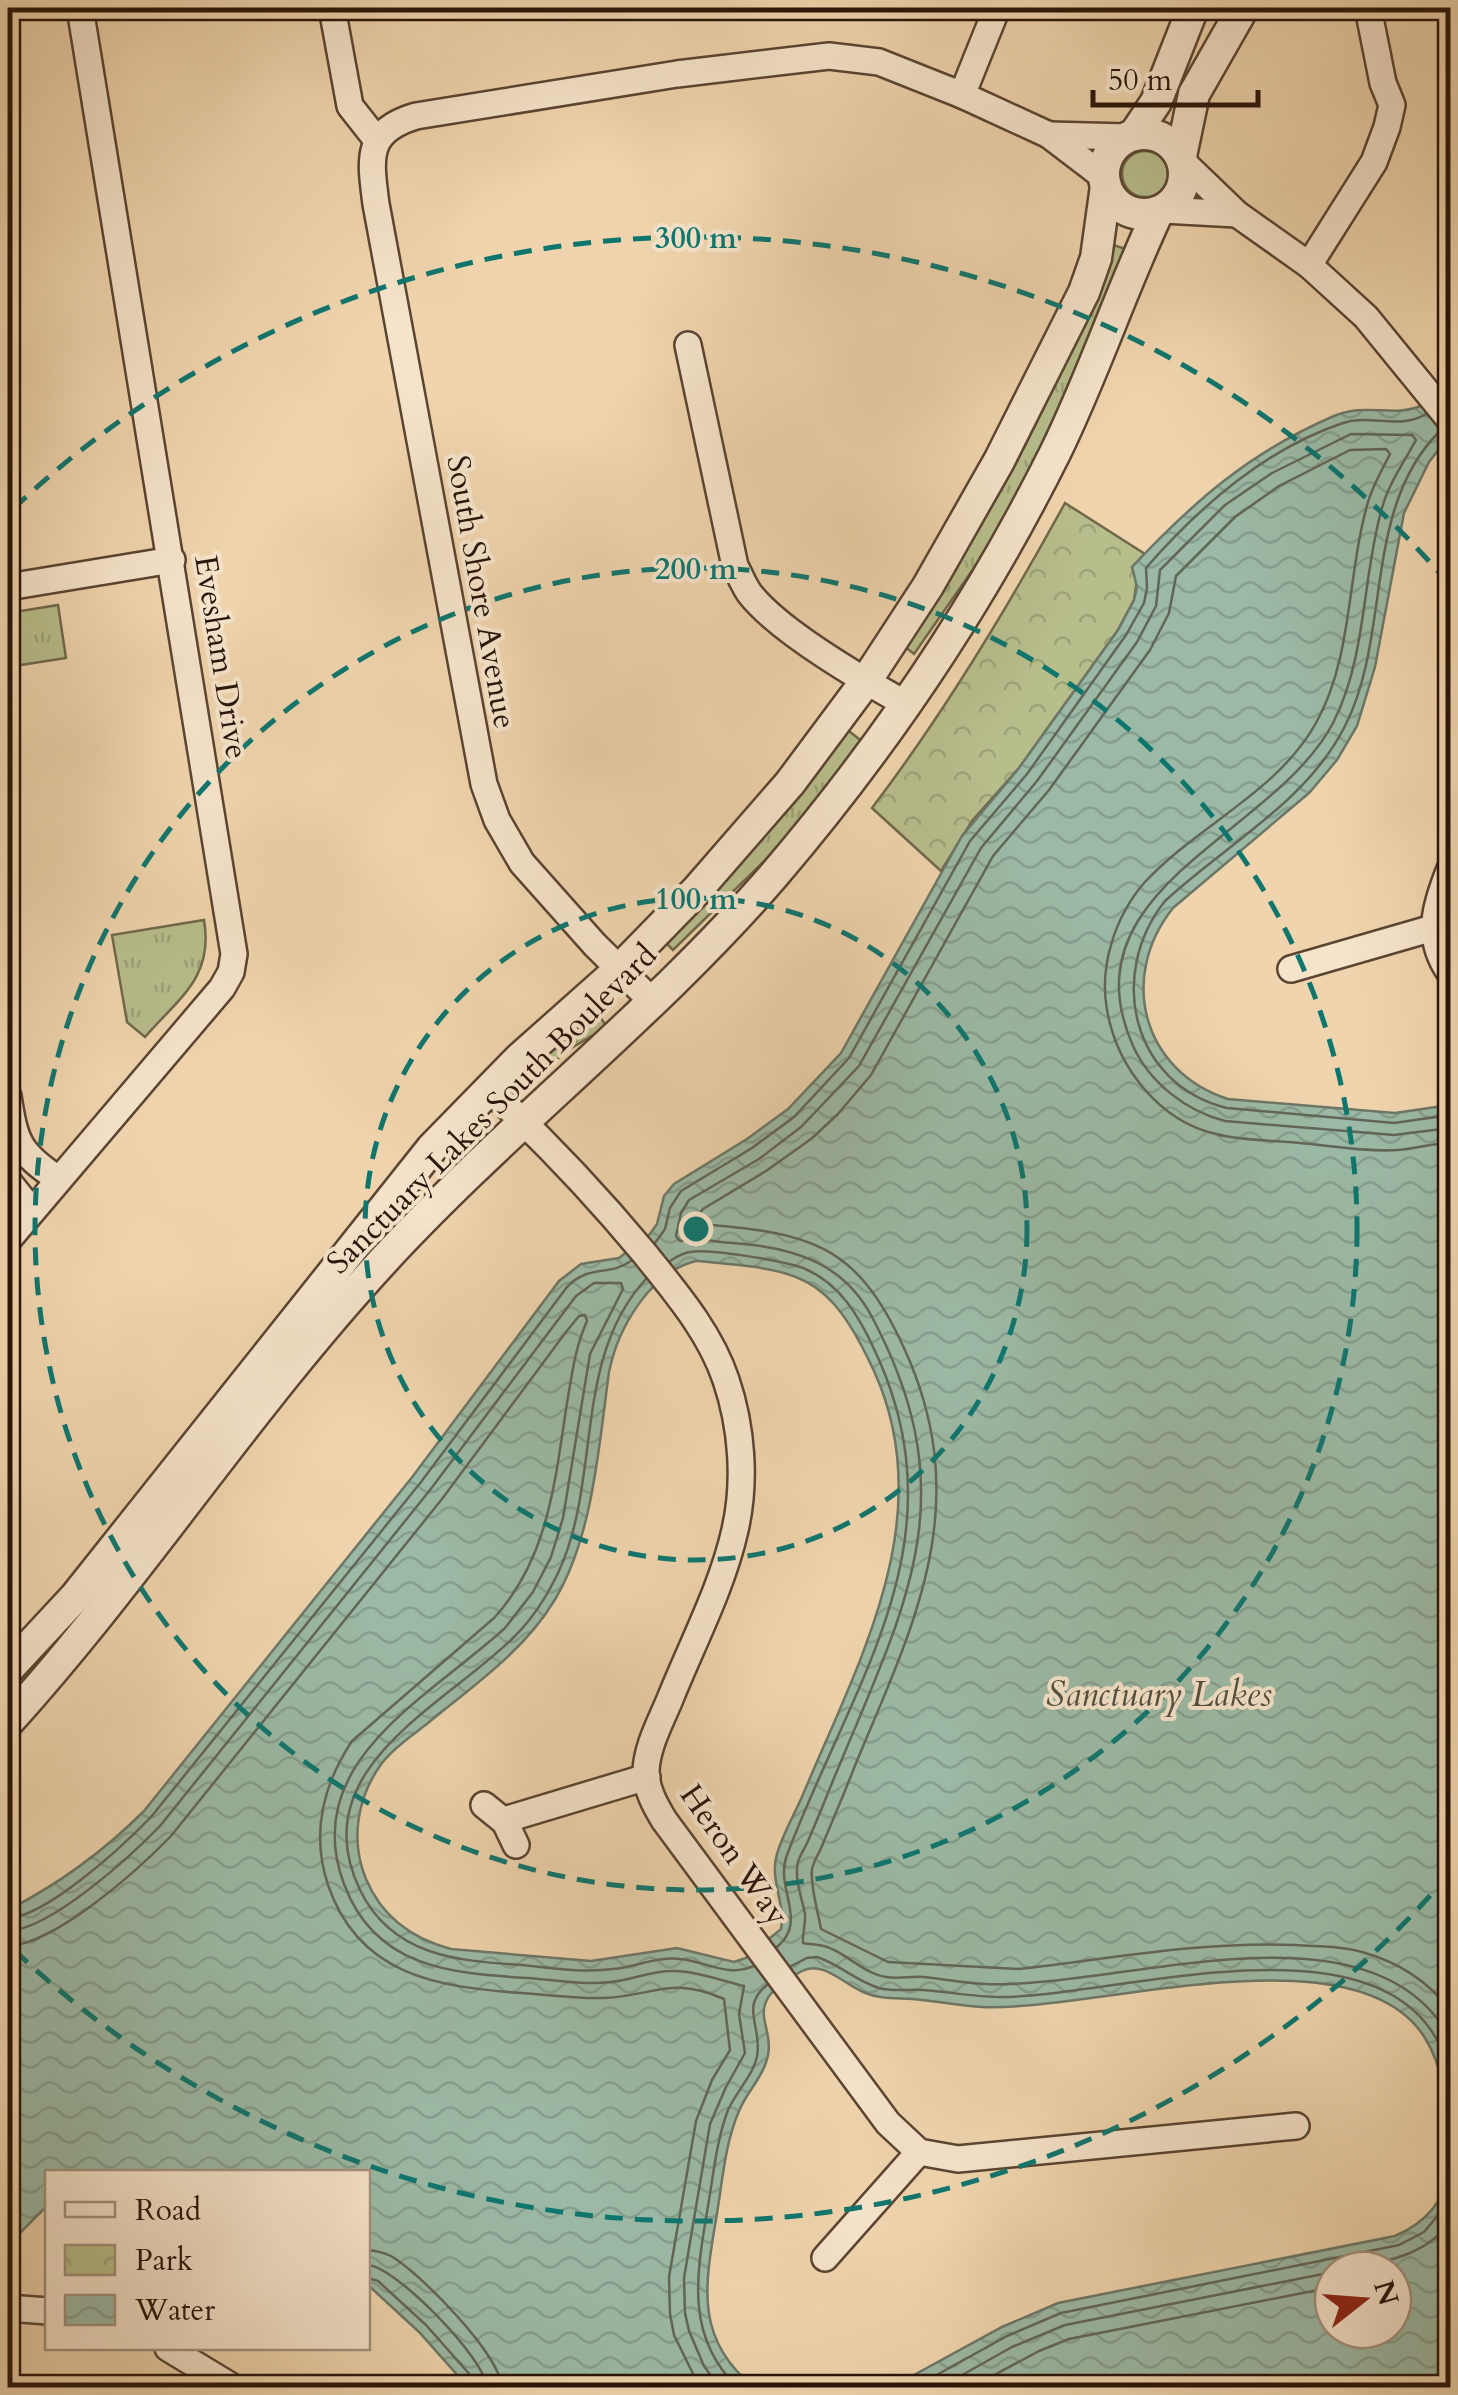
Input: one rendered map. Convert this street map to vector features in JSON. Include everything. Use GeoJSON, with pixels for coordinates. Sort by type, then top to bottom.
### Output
{"type":"FeatureCollection","features":[{"type":"Feature","properties":{"kind":"street","name":"Evesham Drive"},"geometry":{"type":"LineString","coordinates":[[8,1240],[222,988],[233,963],[233,936],[80,8]]}},
{"type":"Feature","properties":{"kind":"street"},"geometry":{"type":"LineString","coordinates":[[332,8],[350,106],[376,139],[389,125],[416,116],[677,74],[830,56],[879,62],[1049,135],[1105,181],[1112,197],[1132,213],[1237,214]]}},
{"type":"Feature","properties":{"kind":"street"},"geometry":{"type":"LineString","coordinates":[[962,95],[997,8]]}},
{"type":"Feature","properties":{"kind":"street"},"geometry":{"type":"LineString","coordinates":[[1105,181],[1110,154],[1131,136],[1156,102],[1193,8]]}},
{"type":"Feature","properties":{"kind":"street"},"geometry":{"type":"LineString","coordinates":[[1160,211],[1182,190],[1182,160],[1194,94],[1243,8]]}},
{"type":"Feature","properties":{"kind":"street"},"geometry":{"type":"LineString","coordinates":[[1309,265],[1374,162],[1388,127],[1392,105],[1383,83],[1368,8]]}},
{"type":"Feature","properties":{"kind":"street"},"geometry":{"type":"LineString","coordinates":[[1049,135],[1161,137],[1237,214],[1309,265],[1366,316],[1450,420]]}},
{"type":"Feature","properties":{"kind":"street","name":"South Shore Avenue"},"geometry":{"type":"LineString","coordinates":[[376,139],[370,166],[376,204],[484,784],[497,820],[522,863],[652,1001]]}},
{"type":"Feature","properties":{"kind":"street","name":"Sanctuary Lakes South Boulevard"},"geometry":{"type":"LineString","coordinates":[[8,1670],[75,1596],[432,1148],[489,1089],[620,970],[750,832],[866,682],[959,534],[1084,292],[1096,258],[1105,181]]}},
{"type":"Feature","properties":{"kind":"street","name":"Sanctuary Lakes South Boulevard"},"geometry":{"type":"LineString","coordinates":[[8,1720],[385,1258],[523,1120],[652,1001],[772,876],[906,704],[974,600],[1055,452],[1160,211]]}},
{"type":"Feature","properties":{"kind":"street"},"geometry":{"type":"LineString","coordinates":[[688,345],[736,566],[748,592],[768,612],[866,682],[906,704]]}},
{"type":"Feature","properties":{"kind":"street"},"geometry":{"type":"LineString","coordinates":[[8,587],[172,560]]}},
{"type":"Feature","properties":{"kind":"street"},"geometry":{"type":"LineString","coordinates":[[1450,870],[1434,912],[1433,928],[1450,973]]}},
{"type":"Feature","properties":{"kind":"street"},"geometry":{"type":"LineString","coordinates":[[1290,969],[1433,928]]}},
{"type":"Feature","properties":{"kind":"street","name":"Heron Way"},"geometry":{"type":"LineString","coordinates":[[489,1089],[583,1182],[690,1312],[718,1357],[738,1428],[738,1515],[730,1549],[652,1742],[647,1777],[652,1798],[664,1820],[888,2123],[920,2152]]}},
{"type":"Feature","properties":{"kind":"street"},"geometry":{"type":"LineString","coordinates":[[8,1096],[13,1130],[22,1151],[58,1179]]}},
{"type":"Feature","properties":{"kind":"street"},"geometry":{"type":"LineString","coordinates":[[8,1181],[32,1211]]}},
{"type":"Feature","properties":{"kind":"street"},"geometry":{"type":"LineString","coordinates":[[516,1845],[494,1812],[647,1777]]}},
{"type":"Feature","properties":{"kind":"street"},"geometry":{"type":"LineString","coordinates":[[825,2258],[920,2152],[958,2159],[1296,2126]]}},
{"type":"Feature","properties":{"kind":"street"},"geometry":{"type":"LineString","coordinates":[[8,2308],[45,2311]]}},
{"type":"Feature","properties":{"kind":"street"},"geometry":{"type":"LineString","coordinates":[[171,2350],[234,2388]]}},
{"type":"Feature","properties":{"kind":"green space"},"geometry":{"type":"Polygon","coordinates":[[[1145,151],[1161,158],[1168,174],[1161,190],[1145,197],[1129,190],[1122,174],[1129,158],[1145,151]]]}},
{"type":"Feature","properties":{"kind":"green space"},"geometry":{"type":"Polygon","coordinates":[[[1113,245],[1126,249],[1078,375],[997,535],[914,654],[904,646],[1113,245]]]}},
{"type":"Feature","properties":{"kind":"green space"},"geometry":{"type":"Polygon","coordinates":[[[1065,503],[1145,554],[1132,567],[1137,580],[1134,600],[1118,630],[1019,768],[972,821],[941,871],[872,808],[974,659],[1065,503]]]}},
{"type":"Feature","properties":{"kind":"green space"},"geometry":{"type":"Polygon","coordinates":[[[58,605],[66,658],[8,667],[8,613],[58,605]]]}},
{"type":"Feature","properties":{"kind":"green space"},"geometry":{"type":"Polygon","coordinates":[[[845,728],[864,743],[789,837],[673,950],[664,941],[845,728]]]}},
{"type":"Feature","properties":{"kind":"green space"},"geometry":{"type":"Polygon","coordinates":[[[204,920],[206,940],[199,972],[145,1037],[127,1022],[112,935],[204,920]]]}},
{"type":"Feature","properties":{"kind":"green space"},"geometry":{"type":"Polygon","coordinates":[[[594,1008],[607,1027],[546,1068],[537,1059],[594,1008]]]}},
{"type":"Feature","properties":{"kind":"water","name":"Sanctuary Lakes"},"geometry":{"type":"Polygon","coordinates":[[[1450,377],[1450,435],[1429,462],[1404,513],[1375,667],[1357,726],[1337,760],[1309,793],[1173,908],[1156,935],[1146,963],[1144,991],[1148,1019],[1158,1044],[1175,1067],[1199,1086],[1228,1099],[1395,1113],[1450,1105],[1450,2156],[1442,2080],[1425,2038],[1391,2005],[1342,1987],[1284,1981],[1219,1983],[982,2007],[878,1997],[825,1971],[810,1968],[781,1984],[764,2006],[769,2051],[731,2134],[710,2257],[708,2304],[712,2326],[720,2347],[754,2387],[468,2387],[419,2332],[370,2287],[370,2170],[45,2170],[45,2208],[8,2245],[8,1910],[80,1866],[144,1811],[413,1476],[559,1281],[581,1264],[619,1258],[650,1234],[657,1224],[664,1196],[674,1184],[788,1109],[841,1053],[962,836],[1019,768],[1118,630],[1137,587],[1132,567],[1225,480],[1304,430],[1350,411],[1395,411],[1423,404],[1450,377]],[[696,1261],[664,1277],[639,1304],[613,1355],[586,1520],[578,1549],[554,1601],[513,1652],[392,1752],[373,1776],[359,1819],[361,1864],[381,1905],[400,1924],[424,1939],[451,1949],[591,1961],[677,1948],[734,1962],[746,1958],[781,1929],[775,1873],[777,1854],[868,1639],[896,1533],[899,1479],[892,1425],[874,1371],[842,1313],[807,1282],[762,1268],[696,1261]]]}},
{"type":"Feature","properties":{"kind":"water"},"geometry":{"type":"Polygon","coordinates":[[[1450,2165],[1450,2387],[892,2387],[1002,2327],[1058,2303],[1313,2252],[1313,2350],[1413,2350],[1413,2250],[1325,2250],[1395,2236],[1425,2217],[1444,2189],[1450,2165]]]}}]}
